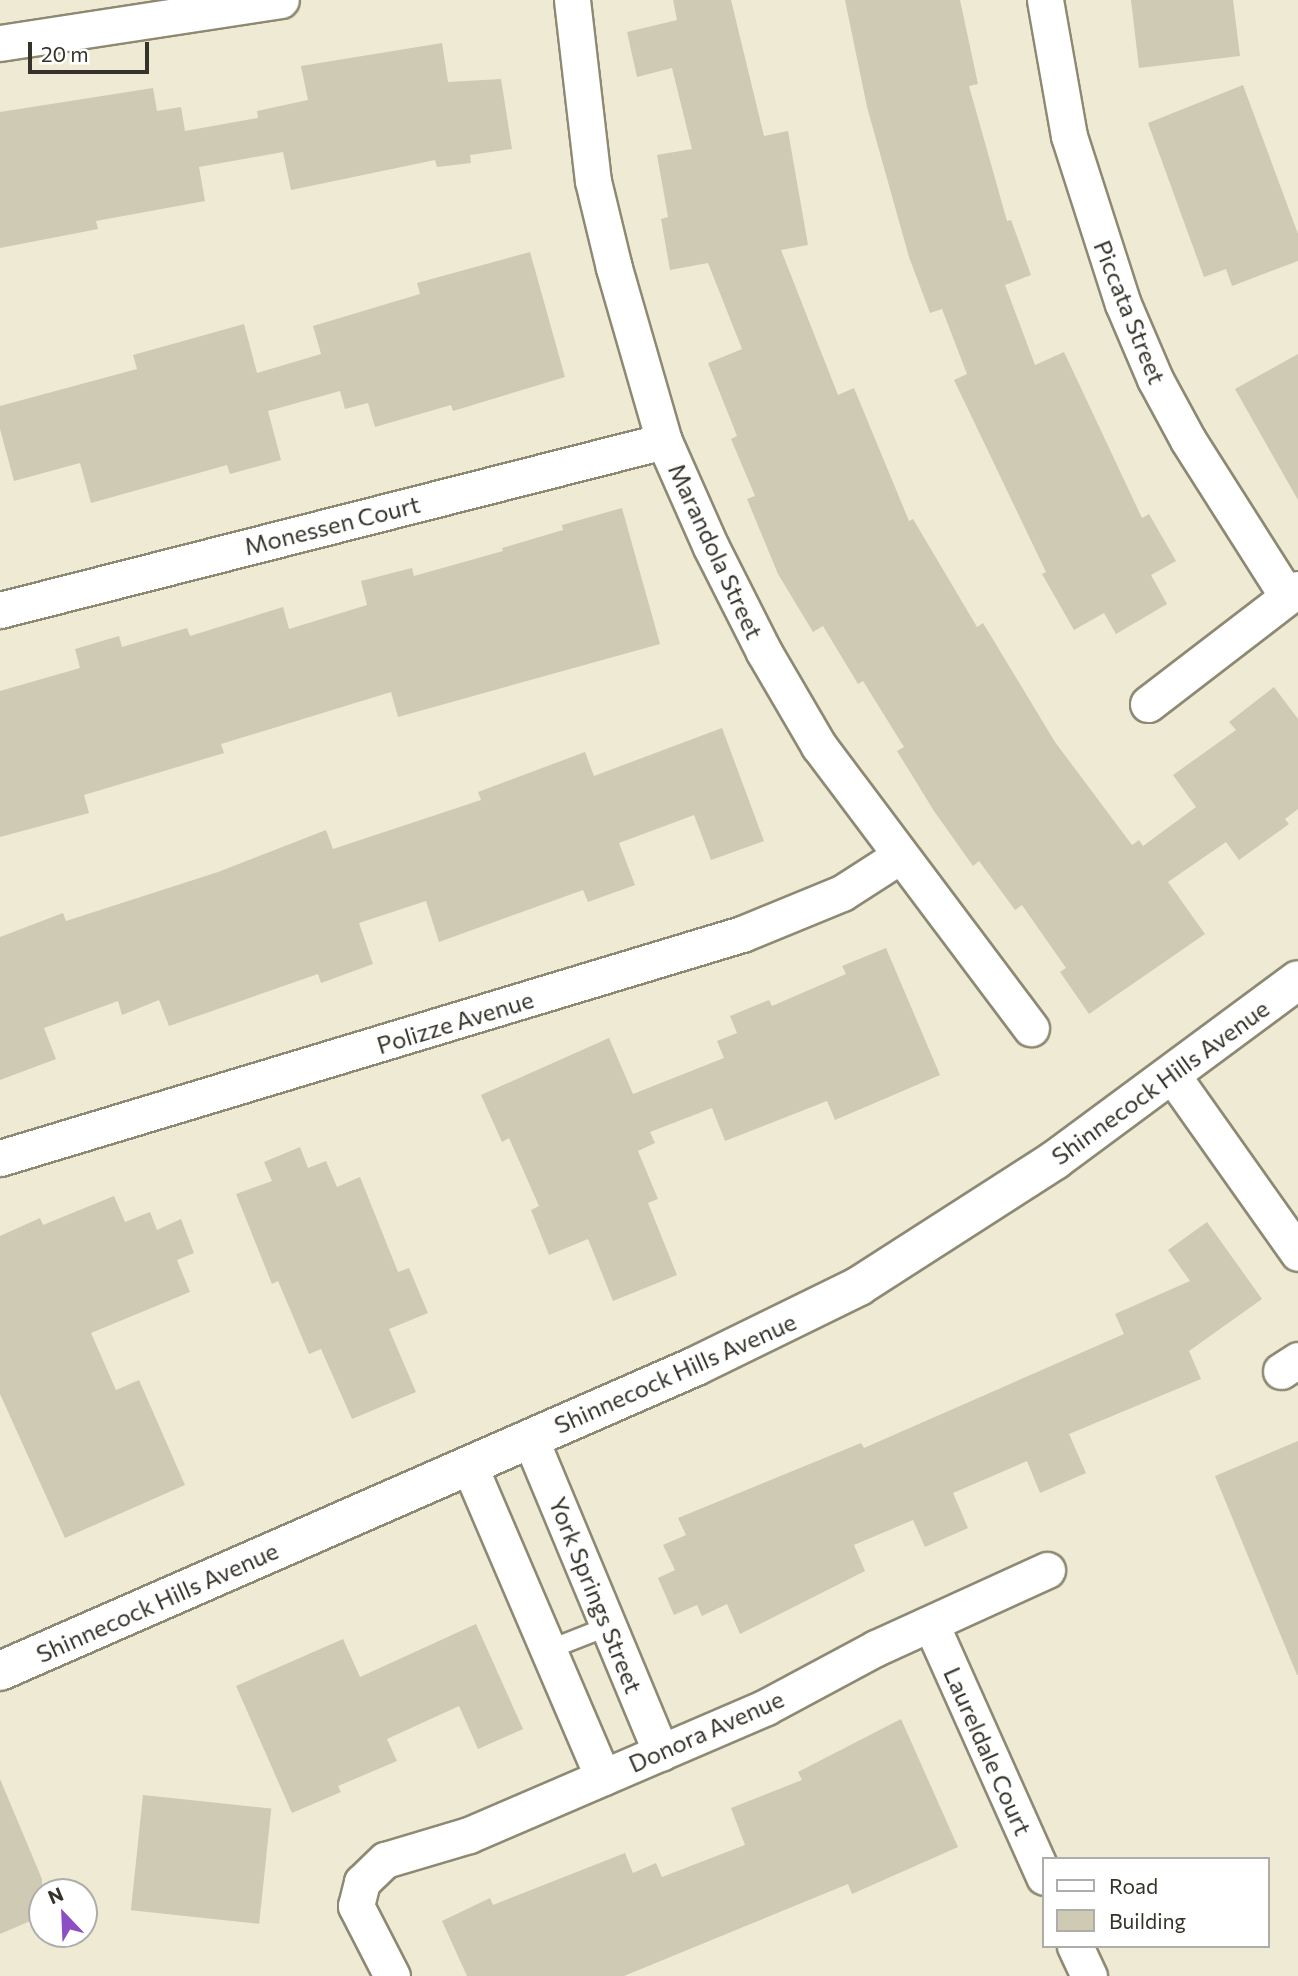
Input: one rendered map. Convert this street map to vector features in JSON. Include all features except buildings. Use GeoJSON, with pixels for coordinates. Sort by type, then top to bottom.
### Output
{"type":"FeatureCollection","features":[{"type":"Feature","properties":{"kind":"street"},"geometry":{"type":"LineString","coordinates":[[0,43],[281,0]]}},
{"type":"Feature","properties":{"kind":"street","name":"Marandola Street"},"geometry":{"type":"LineString","coordinates":[[572,0],[593,181],[635,349],[664,440],[764,652],[819,746],[898,857],[1031,1028]]}},
{"type":"Feature","properties":{"kind":"street","name":"Piccata Street"},"geometry":{"type":"LineString","coordinates":[[1045,0],[1069,136],[1123,304],[1155,379],[1188,440],[1293,592]]}},
{"type":"Feature","properties":{"kind":"street","name":"Monessen Court"},"geometry":{"type":"LineString","coordinates":[[0,610],[664,440]]}},
{"type":"Feature","properties":{"kind":"street"},"geometry":{"type":"LineString","coordinates":[[1148,704],[1293,592]]}},
{"type":"Feature","properties":{"kind":"street","name":"Polizze Avenue"},"geometry":{"type":"LineString","coordinates":[[0,1158],[742,934],[842,893],[898,857]]}},
{"type":"Feature","properties":{"kind":"street","name":"Shinnecock Hills Avenue"},"geometry":{"type":"LineString","coordinates":[[0,1671],[777,1329],[859,1286],[972,1216],[1172,1075],[1298,981]]}},
{"type":"Feature","properties":{"kind":"street"},"geometry":{"type":"LineString","coordinates":[[1172,1075],[1298,1253]]}},
{"type":"Feature","properties":{"kind":"street","name":"York Springs Street"},"geometry":{"type":"LineString","coordinates":[[530,1438],[661,1753]]}},
{"type":"Feature","properties":{"kind":"street"},"geometry":{"type":"LineString","coordinates":[[469,1465],[603,1778]]}},
{"type":"Feature","properties":{"kind":"street","name":"Donora Avenue"},"geometry":{"type":"LineString","coordinates":[[392,1976],[356,1906],[362,1882],[385,1860],[468,1835],[661,1753],[766,1707],[931,1624],[1047,1570]]}},
{"type":"Feature","properties":{"kind":"street","name":"Laureldale Court"},"geometry":{"type":"LineString","coordinates":[[931,1624],[1042,1873]]}},
{"type":"Feature","properties":{"kind":"street"},"geometry":{"type":"LineString","coordinates":[[1076,1948],[1088,1976]]}},
{"type":"Feature","properties":{"kind":"lane"},"geometry":{"type":"LineString","coordinates":[[548,1650],[610,1626]]}}]}
